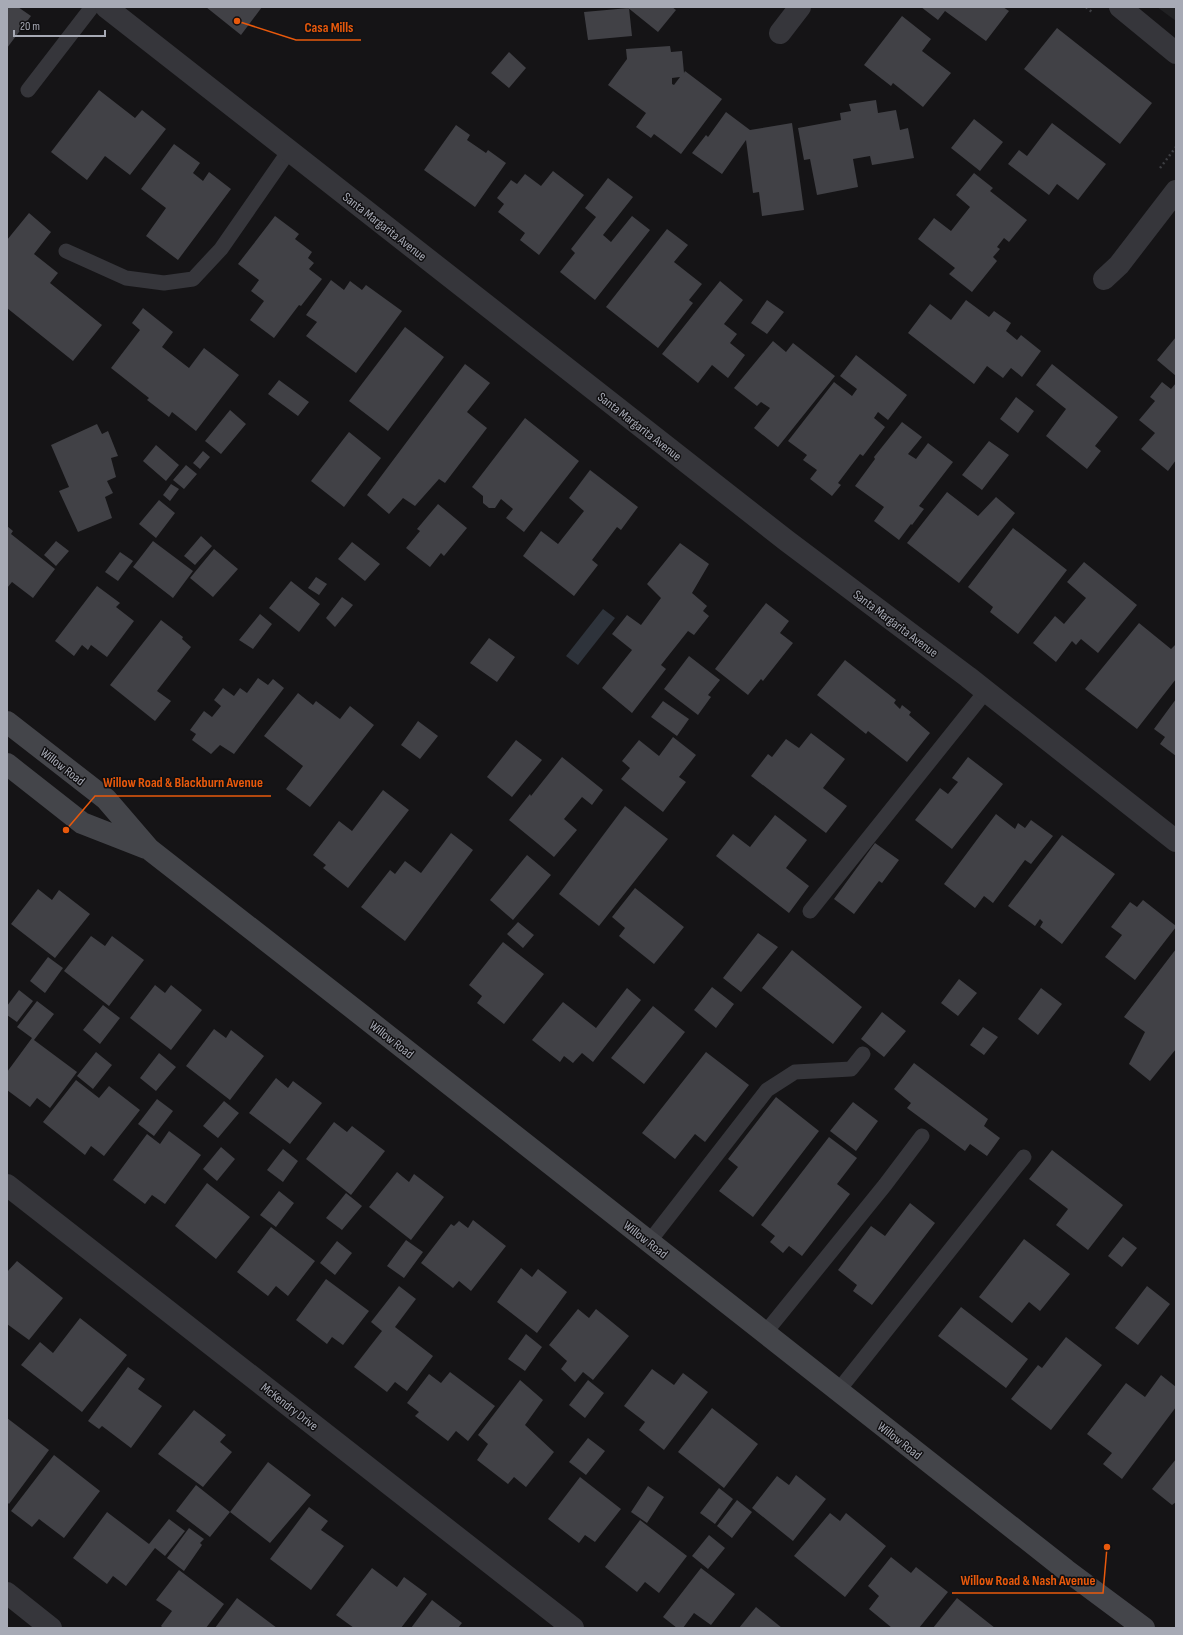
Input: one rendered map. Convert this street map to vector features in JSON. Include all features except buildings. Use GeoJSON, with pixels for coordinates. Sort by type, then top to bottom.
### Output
{"type":"FeatureCollection","features":[{"type":"Feature","properties":{"kind":"main road","name":"Willow Road"},"geometry":{"type":"LineString","coordinates":[[7,722],[106,799],[149,849],[1078,1579],[1144,1628]]}},
{"type":"Feature","properties":{"kind":"main road","name":"Willow Road"},"geometry":{"type":"LineString","coordinates":[[7,764],[82,824],[149,849]]}},
{"type":"Feature","properties":{"kind":"street","name":"Santa Margarita Avenue"},"geometry":{"type":"LineString","coordinates":[[106,7],[781,536],[986,691],[1176,841]]}},
{"type":"Feature","properties":{"kind":"street"},"geometry":{"type":"LineString","coordinates":[[780,33],[800,7]]}},
{"type":"Feature","properties":{"kind":"street"},"geometry":{"type":"LineString","coordinates":[[1120,7],[1176,53]]}},
{"type":"Feature","properties":{"kind":"street"},"geometry":{"type":"LineString","coordinates":[[1104,279],[1119,265],[1176,191]]}},
{"type":"Feature","properties":{"kind":"street","name":"McKendry Drive"},"geometry":{"type":"LineString","coordinates":[[7,1185],[573,1628]]}},
{"type":"Feature","properties":{"kind":"street"},"geometry":{"type":"LineString","coordinates":[[7,1593],[51,1628]]}},
{"type":"Feature","properties":{"kind":"lane"},"geometry":{"type":"LineString","coordinates":[[28,90],[92,7]]}},
{"type":"Feature","properties":{"kind":"lane"},"geometry":{"type":"LineString","coordinates":[[66,252],[126,278],[164,283],[193,280],[221,249],[289,151]]}},
{"type":"Feature","properties":{"kind":"lane"},"geometry":{"type":"LineString","coordinates":[[810,912],[986,691]]}},
{"type":"Feature","properties":{"kind":"lane"},"geometry":{"type":"LineString","coordinates":[[649,1242],[767,1090],[795,1072],[851,1069],[863,1054]]}},
{"type":"Feature","properties":{"kind":"lane"},"geometry":{"type":"LineString","coordinates":[[765,1333],[885,1185],[922,1136]]}},
{"type":"Feature","properties":{"kind":"lane"},"geometry":{"type":"LineString","coordinates":[[838,1391],[1024,1157]]}},
{"type":"Feature","properties":{"kind":"shaded area"},"geometry":{"type":"Polygon","coordinates":[[[1157,7],[1176,7],[1176,21],[1157,7]]]}},
{"type":"Feature","properties":{"kind":"shaded area"},"geometry":{"type":"Polygon","coordinates":[[[603,609],[615,618],[578,665],[566,656],[603,609]]]}},
{"type":"Feature","properties":{"kind":"place","name":"Casa Mills"},"geometry":{"type":"Point","coordinates":[237,21]}},
{"type":"Feature","properties":{"kind":"place","name":"Willow Road & Blackburn Avenue"},"geometry":{"type":"Point","coordinates":[66,830]}},
{"type":"Feature","properties":{"kind":"place","name":"Willow Road & Nash Avenue"},"geometry":{"type":"Point","coordinates":[1107,1547]}}]}
